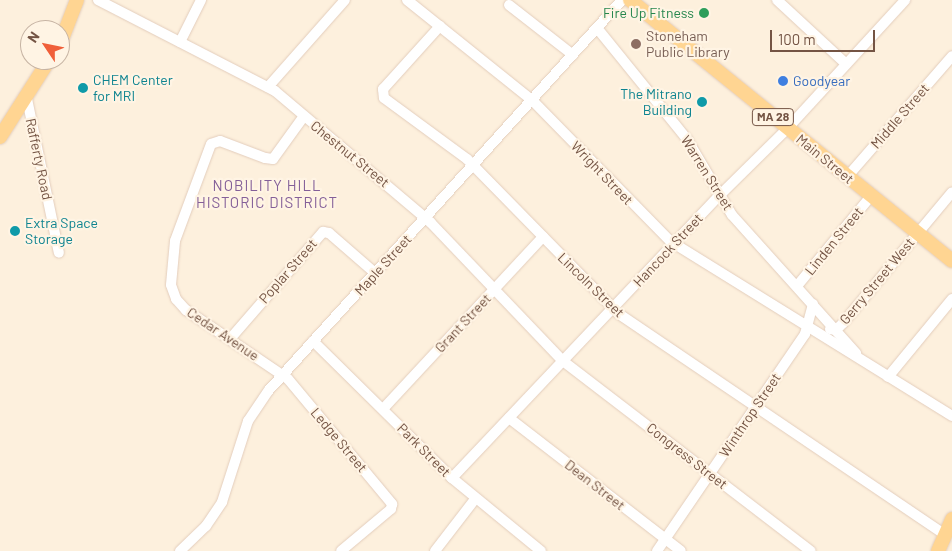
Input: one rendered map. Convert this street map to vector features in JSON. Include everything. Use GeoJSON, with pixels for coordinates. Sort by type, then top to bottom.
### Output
{"type":"FeatureCollection","features":[{"type":"Feature","properties":{"kind":"main road"},"geometry":{"type":"LineString","coordinates":[[70,20],[78,0]]}},
{"type":"Feature","properties":{"kind":"main road","name":"Main Street"},"geometry":{"type":"LineString","coordinates":[[630,0],[952,261]]}},
{"type":"Feature","properties":{"kind":"main road"},"geometry":{"type":"LineString","coordinates":[[0,137],[42,70]]}},
{"type":"Feature","properties":{"kind":"main road"},"geometry":{"type":"LineString","coordinates":[[938,551],[952,519]]}},
{"type":"Feature","properties":{"kind":"street","name":"Chestnut Street"},"geometry":{"type":"LineString","coordinates":[[98,0],[268,87],[425,218],[495,288],[563,361]]}},
{"type":"Feature","properties":{"kind":"street"},"geometry":{"type":"LineString","coordinates":[[180,42],[201,0]]}},
{"type":"Feature","properties":{"kind":"street"},"geometry":{"type":"LineString","coordinates":[[268,87],[345,0]]}},
{"type":"Feature","properties":{"kind":"street","name":"Wright Street"},"geometry":{"type":"LineString","coordinates":[[408,0],[419,4],[440,26],[532,100],[674,244],[809,328]]}},
{"type":"Feature","properties":{"kind":"street","name":"Maple Street"},"geometry":{"type":"LineString","coordinates":[[180,551],[206,526],[222,502],[248,420],[282,374],[622,0]]}},
{"type":"Feature","properties":{"kind":"street"},"geometry":{"type":"LineString","coordinates":[[777,0],[846,64]]}},
{"type":"Feature","properties":{"kind":"street","name":"Hancock Street"},"geometry":{"type":"LineString","coordinates":[[452,478],[719,196],[787,129],[904,0]]}},
{"type":"Feature","properties":{"kind":"street"},"geometry":{"type":"LineString","coordinates":[[509,5],[573,55]]}},
{"type":"Feature","properties":{"kind":"street","name":"Lincoln Street"},"geometry":{"type":"LineString","coordinates":[[440,26],[384,88],[382,94],[474,165],[613,309],[755,408],[945,536]]}},
{"type":"Feature","properties":{"kind":"street","name":"Warren Street"},"geometry":{"type":"LineString","coordinates":[[597,28],[687,139],[719,196],[861,360]]}},
{"type":"Feature","properties":{"kind":"street","name":"Middle Street"},"geometry":{"type":"LineString","coordinates":[[848,177],[952,56]]}},
{"type":"Feature","properties":{"kind":"street","name":"Rafferty Road"},"geometry":{"type":"LineString","coordinates":[[26,94],[59,253]]}},
{"type":"Feature","properties":{"kind":"street","name":"Cedar Avenue"},"geometry":{"type":"LineString","coordinates":[[282,374],[186,310],[174,296],[171,268],[178,232],[212,143],[220,141],[273,159],[304,116]]}},
{"type":"Feature","properties":{"kind":"street","name":"Gerry Street West"},"geometry":{"type":"LineString","coordinates":[[836,330],[952,192]]}},
{"type":"Feature","properties":{"kind":"street","name":"Linden Street"},"geometry":{"type":"LineString","coordinates":[[797,286],[870,196]]}},
{"type":"Feature","properties":{"kind":"street","name":"Poplar Street"},"geometry":{"type":"LineString","coordinates":[[230,340],[322,232],[329,233],[375,273]]}},
{"type":"Feature","properties":{"kind":"street","name":"Grant Street"},"geometry":{"type":"LineString","coordinates":[[383,409],[543,237]]}},
{"type":"Feature","properties":{"kind":"street"},"geometry":{"type":"LineString","coordinates":[[888,377],[952,299]]}},
{"type":"Feature","properties":{"kind":"street","name":"Winthrop Street"},"geometry":{"type":"LineString","coordinates":[[656,551],[809,328],[812,304]]}},
{"type":"Feature","properties":{"kind":"street"},"geometry":{"type":"LineString","coordinates":[[809,328],[836,330]]}},
{"type":"Feature","properties":{"kind":"street","name":"Warren Street"},"geometry":{"type":"LineString","coordinates":[[809,328],[952,416]]}},
{"type":"Feature","properties":{"kind":"street","name":"Park Street"},"geometry":{"type":"LineString","coordinates":[[313,340],[452,478],[537,550]]}},
{"type":"Feature","properties":{"kind":"street","name":"Congress Street"},"geometry":{"type":"LineString","coordinates":[[563,361],[806,550]]}},
{"type":"Feature","properties":{"kind":"street","name":"Ledge Street"},"geometry":{"type":"LineString","coordinates":[[282,374],[357,460],[392,507],[341,551]]}},
{"type":"Feature","properties":{"kind":"street","name":"Dean Street"},"geometry":{"type":"LineString","coordinates":[[509,418],[681,551]]}},
{"type":"Feature","properties":{"kind":"street"},"geometry":{"type":"LineString","coordinates":[[435,551],[476,499]]}},
{"type":"Feature","properties":{"kind":"place","name":"Fire Up Fitness"},"geometry":{"type":"Point","coordinates":[704,13]}},
{"type":"Feature","properties":{"kind":"place","name":"Stoneham Public Library"},"geometry":{"type":"Point","coordinates":[636,44]}},
{"type":"Feature","properties":{"kind":"place","name":"Goodyear"},"geometry":{"type":"Point","coordinates":[783,81]}},
{"type":"Feature","properties":{"kind":"place","name":"CHEM Center for MRI"},"geometry":{"type":"Point","coordinates":[83,88]}},
{"type":"Feature","properties":{"kind":"place","name":"The Mitrano Building"},"geometry":{"type":"Point","coordinates":[702,102]}},
{"type":"Feature","properties":{"kind":"place","name":"Extra Space Storage"},"geometry":{"type":"Point","coordinates":[15,231]}},
{"type":"Feature","properties":{"kind":"district","name":"NOBILITY HILL HISTORIC DISTRICT"},"geometry":{"type":"Point","coordinates":[267,194]}}]}
